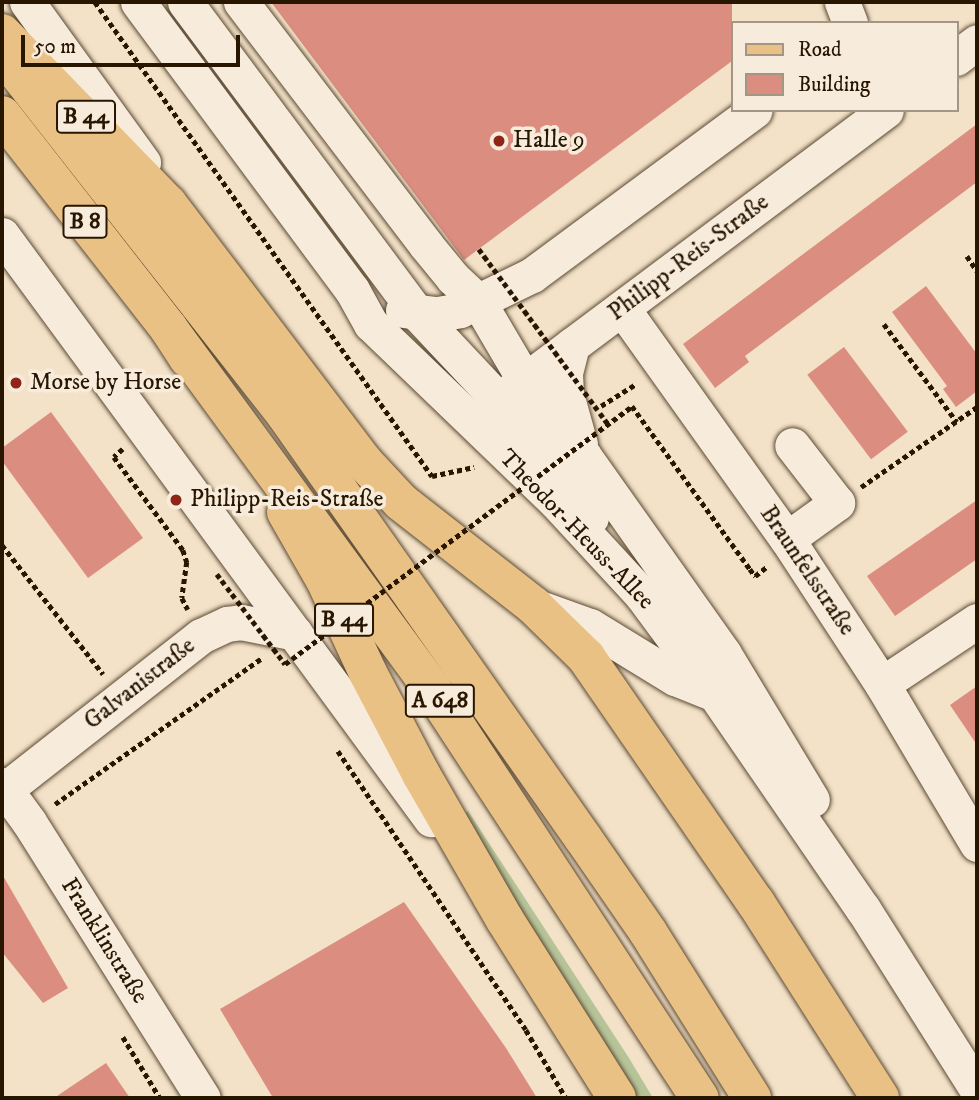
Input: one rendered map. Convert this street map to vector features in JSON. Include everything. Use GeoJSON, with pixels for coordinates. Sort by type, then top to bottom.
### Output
{"type":"FeatureCollection","features":[{"type":"Feature","properties":{"kind":"main road","name":"B 44"},"geometry":{"type":"LineString","coordinates":[[2,33],[169,204],[362,460],[416,515],[534,606],[565,634],[597,671],[756,903],[880,1098]]}},
{"type":"Feature","properties":{"kind":"main road","name":"A 648"},"geometry":{"type":"LineString","coordinates":[[2,53],[285,414],[605,869],[752,1098]]}},
{"type":"Feature","properties":{"kind":"main road","name":"B 8"},"geometry":{"type":"LineString","coordinates":[[2,115],[169,329]]}},
{"type":"Feature","properties":{"kind":"main road","name":"B 44"},"geometry":{"type":"LineString","coordinates":[[169,329],[279,501],[325,580],[415,763],[505,919],[617,1098]]}},
{"type":"Feature","properties":{"kind":"main road","name":"A 648"},"geometry":{"type":"LineString","coordinates":[[169,329],[432,690],[696,1092]]}},
{"type":"Feature","properties":{"kind":"street"},"geometry":{"type":"LineString","coordinates":[[27,2],[111,116],[169,204]]}},
{"type":"Feature","properties":{"kind":"street","name":"Theodor-Heuss-Allee"},"geometry":{"type":"LineString","coordinates":[[138,2],[352,290],[371,324],[555,502],[641,594],[715,694],[863,909],[977,1089]]}},
{"type":"Feature","properties":{"kind":"street"},"geometry":{"type":"LineString","coordinates":[[185,2],[407,300],[559,430],[584,456],[724,654],[787,756],[820,813],[863,909]]}},
{"type":"Feature","properties":{"kind":"street"},"geometry":{"type":"LineString","coordinates":[[241,2],[426,245],[453,278],[478,301],[512,390],[641,594]]}},
{"type":"Feature","properties":{"kind":"street"},"geometry":{"type":"LineString","coordinates":[[958,56],[977,42]]}},
{"type":"Feature","properties":{"kind":"street"},"geometry":{"type":"LineString","coordinates":[[407,300],[438,314],[460,310],[532,275],[752,112]]}},
{"type":"Feature","properties":{"kind":"street","name":"Philipp-Reis-Straße"},"geometry":{"type":"LineString","coordinates":[[512,390],[883,112]]}},
{"type":"Feature","properties":{"kind":"street"},"geometry":{"type":"LineString","coordinates":[[2,235],[268,633],[505,919]]}},
{"type":"Feature","properties":{"kind":"street"},"geometry":{"type":"LineString","coordinates":[[352,290],[394,309],[407,300],[409,293],[418,290],[425,283],[431,267],[426,245]]}},
{"type":"Feature","properties":{"kind":"street","name":"Braunfelsstraße"},"geometry":{"type":"LineString","coordinates":[[622,308],[778,552],[882,684],[977,844]]}},
{"type":"Feature","properties":{"kind":"street"},"geometry":{"type":"LineString","coordinates":[[572,345],[565,374],[566,394],[572,423],[584,456]]}},
{"type":"Feature","properties":{"kind":"street"},"geometry":{"type":"LineString","coordinates":[[449,402],[473,404],[512,390]]}},
{"type":"Feature","properties":{"kind":"street"},"geometry":{"type":"LineString","coordinates":[[778,552],[837,503],[792,445]]}},
{"type":"Feature","properties":{"kind":"street"},"geometry":{"type":"LineString","coordinates":[[534,606],[590,626],[675,678],[715,694]]}},
{"type":"Feature","properties":{"kind":"street"},"geometry":{"type":"LineString","coordinates":[[882,684],[977,621]]}},
{"type":"Feature","properties":{"kind":"street","name":"Galvanistraße"},"geometry":{"type":"LineString","coordinates":[[3,789],[201,636],[227,624],[268,633]]}},
{"type":"Feature","properties":{"kind":"street"},"geometry":{"type":"LineString","coordinates":[[597,671],[627,681],[675,678]]}},
{"type":"Feature","properties":{"kind":"street","name":"Franklinstraße"},"geometry":{"type":"LineString","coordinates":[[3,789],[29,822],[203,1098]]}},
{"type":"Feature","properties":{"kind":"path"},"geometry":{"type":"LineString","coordinates":[[479,249],[608,424]]}},
{"type":"Feature","properties":{"kind":"path"},"geometry":{"type":"LineString","coordinates":[[967,256],[977,271]]}},
{"type":"Feature","properties":{"kind":"path"},"geometry":{"type":"LineString","coordinates":[[884,324],[957,422]]}},
{"type":"Feature","properties":{"kind":"path"},"geometry":{"type":"LineString","coordinates":[[216,574],[285,664],[632,406],[755,576],[778,552]]}},
{"type":"Feature","properties":{"kind":"path"},"geometry":{"type":"LineString","coordinates":[[837,503],[977,407]]}},
{"type":"Feature","properties":{"kind":"path"},"geometry":{"type":"LineString","coordinates":[[2,545],[104,675]]}},
{"type":"Feature","properties":{"kind":"path"},"geometry":{"type":"LineString","coordinates":[[186,578],[182,598],[188,611]]}},
{"type":"Feature","properties":{"kind":"path"},"geometry":{"type":"LineString","coordinates":[[29,822],[268,633],[286,674]]}},
{"type":"Feature","properties":{"kind":"path"},"geometry":{"type":"LineString","coordinates":[[333,743],[526,1030],[566,1098]]}},
{"type":"Feature","properties":{"kind":"green space"},"geometry":{"type":"Polygon","coordinates":[[[468,811],[653,1098],[636,1098],[458,818],[468,811]]]}},
{"type":"Feature","properties":{"kind":"building","name":"Halle 9"},"geometry":{"type":"Polygon","coordinates":[[[271,2],[732,2],[730,62],[464,260],[271,2]]]}},
{"type":"Feature","properties":{"kind":"building"},"geometry":{"type":"Polygon","coordinates":[[[977,124],[977,182],[745,356],[749,362],[715,388],[683,344],[977,124]]]}},
{"type":"Feature","properties":{"kind":"building"},"geometry":{"type":"Polygon","coordinates":[[[926,286],[977,354],[977,391],[956,407],[943,389],[947,386],[892,312],[926,286]]]}},
{"type":"Feature","properties":{"kind":"building"},"geometry":{"type":"Polygon","coordinates":[[[844,347],[908,432],[871,459],[807,375],[844,347]]]}},
{"type":"Feature","properties":{"kind":"building"},"geometry":{"type":"Polygon","coordinates":[[[51,412],[143,538],[88,578],[2,461],[2,448],[51,412]]]}},
{"type":"Feature","properties":{"kind":"building"},"geometry":{"type":"Polygon","coordinates":[[[977,500],[977,559],[895,616],[867,576],[977,500]]]}},
{"type":"Feature","properties":{"kind":"building"},"geometry":{"type":"Polygon","coordinates":[[[977,686],[977,745],[950,705],[977,686]]]}},
{"type":"Feature","properties":{"kind":"building"},"geometry":{"type":"Polygon","coordinates":[[[2,874],[68,988],[43,1003],[2,952],[2,874]]]}},
{"type":"Feature","properties":{"kind":"building"},"geometry":{"type":"Polygon","coordinates":[[[404,902],[506,1048],[537,1098],[273,1098],[220,1009],[404,902]]]}},
{"type":"Feature","properties":{"kind":"building"},"geometry":{"type":"Polygon","coordinates":[[[106,1063],[130,1098],[54,1098],[106,1063]]]}},
{"type":"Feature","properties":{"kind":"place","name":"Halle 9"},"geometry":{"type":"Point","coordinates":[499,141]}},
{"type":"Feature","properties":{"kind":"place","name":"Morse by Horse"},"geometry":{"type":"Point","coordinates":[16,383]}},
{"type":"Feature","properties":{"kind":"place","name":"Philipp-Reis-Straße"},"geometry":{"type":"Point","coordinates":[176,500]}}]}
